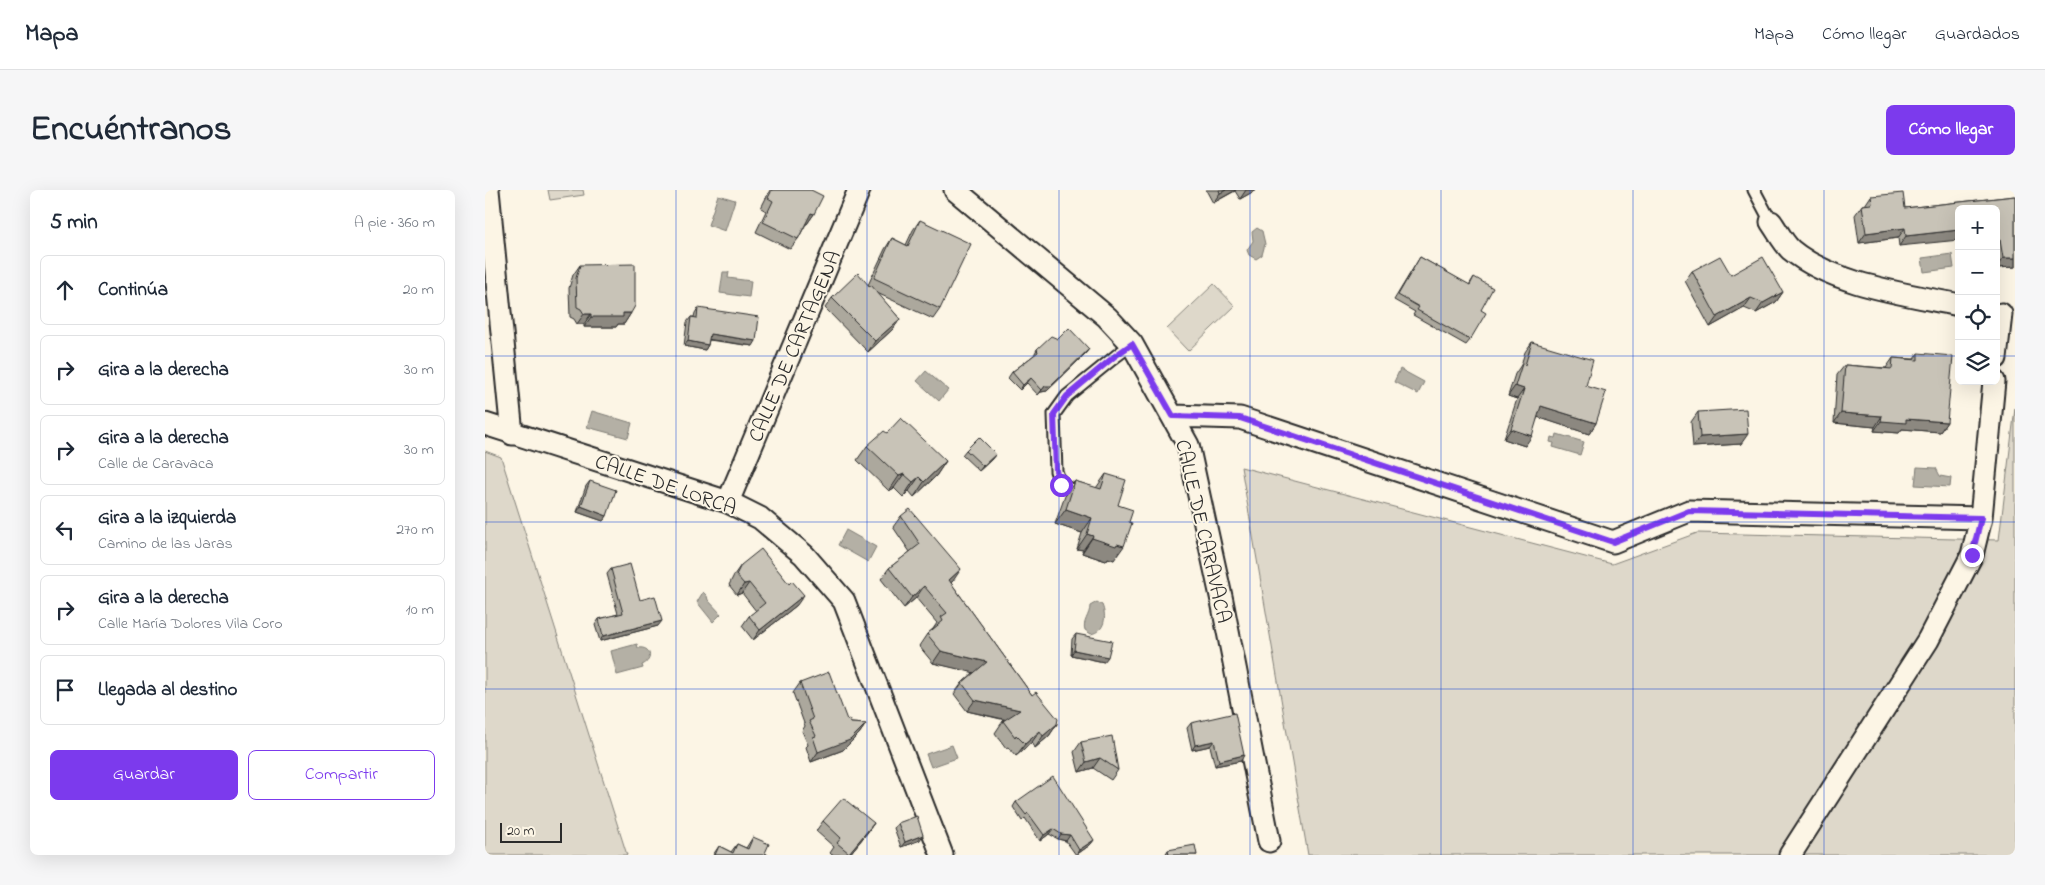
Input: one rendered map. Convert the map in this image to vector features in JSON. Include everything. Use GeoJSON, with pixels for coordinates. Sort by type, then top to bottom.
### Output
{"type":"FeatureCollection","features":[{"type":"Feature","properties":{"kind":"street"},"geometry":{"type":"LineString","coordinates":[[488,190],[512,434]]}},
{"type":"Feature","properties":{"kind":"street","name":"CALLE DE CARTAGENA"},"geometry":{"type":"LineString","coordinates":[[728,502],[859,190]]}},
{"type":"Feature","properties":{"kind":"street","name":"CALLE DE CARAVACA"},"geometry":{"type":"LineString","coordinates":[[955,190],[1107,317],[1132,344],[1187,444],[1222,602],[1269,841]]}},
{"type":"Feature","properties":{"kind":"street"},"geometry":{"type":"LineString","coordinates":[[1771,222],[1790,249],[1821,269],[1877,288],[1955,304]]}},
{"type":"Feature","properties":{"kind":"street"},"geometry":{"type":"LineString","coordinates":[[1999,340],[2004,314]]}},
{"type":"Feature","properties":{"kind":"street"},"geometry":{"type":"LineString","coordinates":[[1790,855],[1928,640],[1972,555],[1981,518],[1994,385]]}},
{"type":"Feature","properties":{"kind":"street"},"geometry":{"type":"LineString","coordinates":[[1173,416],[1240,418],[1613,542],[1689,511],[1981,518]]}},
{"type":"Feature","properties":{"kind":"street","name":"CALLE DE LORCA"},"geometry":{"type":"LineString","coordinates":[[485,424],[728,502],[760,518],[804,555],[844,602],[942,855]]}},
{"type":"Feature","properties":{"kind":"lane"},"geometry":{"type":"LineString","coordinates":[[1754,190],[1771,222]]}},
{"type":"Feature","properties":{"kind":"lane"},"geometry":{"type":"LineString","coordinates":[[1084,495],[1061,485],[1056,471],[1054,414],[1067,396],[1132,344]]}},
{"type":"Feature","properties":{"kind":"shaded area"},"geometry":{"type":"Polygon","coordinates":[[[548,190],[583,190],[584,195],[550,200],[548,190]]]}},
{"type":"Feature","properties":{"kind":"shaded area"},"geometry":{"type":"Polygon","coordinates":[[[718,195],[735,200],[725,231],[708,225],[718,195]]]}},
{"type":"Feature","properties":{"kind":"shaded area"},"geometry":{"type":"Polygon","coordinates":[[[1257,228],[1262,231],[1265,244],[1262,255],[1256,259],[1249,255],[1247,250],[1253,241],[1252,232],[1257,228]]]}},
{"type":"Feature","properties":{"kind":"shaded area"},"geometry":{"type":"Polygon","coordinates":[[[1952,254],[1954,268],[1924,272],[1922,258],[1952,254]]]}},
{"type":"Feature","properties":{"kind":"shaded area"},"geometry":{"type":"Polygon","coordinates":[[[723,272],[729,272],[728,278],[751,281],[749,297],[720,293],[723,272]]]}},
{"type":"Feature","properties":{"kind":"shaded area"},"geometry":{"type":"Polygon","coordinates":[[[1214,284],[1235,306],[1188,351],[1167,329],[1214,284]]]}},
{"type":"Feature","properties":{"kind":"shaded area"},"geometry":{"type":"Polygon","coordinates":[[[1400,369],[1424,382],[1418,394],[1394,382],[1400,369]]]}},
{"type":"Feature","properties":{"kind":"shaded area"},"geometry":{"type":"Polygon","coordinates":[[[926,371],[948,390],[939,401],[917,381],[926,371]]]}},
{"type":"Feature","properties":{"kind":"shaded area"},"geometry":{"type":"Polygon","coordinates":[[[2015,408],[2015,855],[1308,855],[1241,467],[1612,564],[1697,533],[1999,540],[2015,408]]]}},
{"type":"Feature","properties":{"kind":"shaded area"},"geometry":{"type":"Polygon","coordinates":[[[592,411],[632,423],[628,438],[587,427],[592,411]]]}},
{"type":"Feature","properties":{"kind":"shaded area"},"geometry":{"type":"Polygon","coordinates":[[[1557,434],[1584,442],[1580,455],[1553,447],[1554,443],[1550,442],[1551,437],[1556,438],[1557,434]]]}},
{"type":"Feature","properties":{"kind":"shaded area"},"geometry":{"type":"Polygon","coordinates":[[[485,451],[501,457],[627,855],[485,855],[485,451]]]}},
{"type":"Feature","properties":{"kind":"shaded area"},"geometry":{"type":"Polygon","coordinates":[[[1917,467],[1936,468],[1940,476],[1951,478],[1950,487],[1915,485],[1917,467]]]}},
{"type":"Feature","properties":{"kind":"shaded area"},"geometry":{"type":"Polygon","coordinates":[[[846,530],[876,547],[868,562],[838,545],[846,530]]]}},
{"type":"Feature","properties":{"kind":"shaded area"},"geometry":{"type":"Polygon","coordinates":[[[703,592],[721,614],[713,622],[697,602],[703,592]]]}},
{"type":"Feature","properties":{"kind":"shaded area"},"geometry":{"type":"Polygon","coordinates":[[[1097,602],[1102,605],[1104,610],[1104,623],[1099,630],[1091,634],[1084,627],[1090,606],[1097,602]]]}},
{"type":"Feature","properties":{"kind":"shaded area"},"geometry":{"type":"Polygon","coordinates":[[[637,644],[638,648],[646,649],[649,654],[648,660],[642,665],[643,668],[617,675],[611,651],[637,644]]]}},
{"type":"Feature","properties":{"kind":"shaded area"},"geometry":{"type":"Polygon","coordinates":[[[952,745],[957,758],[931,767],[926,754],[952,745]]]}},
{"type":"Feature","properties":{"kind":"building"},"geometry":{"type":"Polygon","coordinates":[[[772,190],[811,190],[823,196],[814,214],[811,213],[798,239],[763,222],[773,201],[768,198],[772,190]]]}},
{"type":"Feature","properties":{"kind":"building"},"geometry":{"type":"Polygon","coordinates":[[[1903,193],[1905,208],[2015,196],[2015,258],[2003,258],[2000,240],[2000,205],[1955,205],[1955,230],[1906,236],[1905,228],[1866,233],[1862,205],[1872,204],[1871,196],[1903,193]]]}},
{"type":"Feature","properties":{"kind":"building"},"geometry":{"type":"Polygon","coordinates":[[[920,220],[971,244],[940,309],[874,278],[892,238],[908,246],[920,220]]]}},
{"type":"Feature","properties":{"kind":"building"},"geometry":{"type":"Polygon","coordinates":[[[1720,256],[1731,275],[1763,257],[1783,292],[1763,303],[1751,298],[1717,317],[1692,271],[1720,256]]]}},
{"type":"Feature","properties":{"kind":"building"},"geometry":{"type":"Polygon","coordinates":[[[1420,257],[1470,285],[1474,277],[1493,288],[1481,310],[1486,313],[1470,340],[1417,310],[1419,307],[1398,295],[1420,257]]]}},
{"type":"Feature","properties":{"kind":"building"},"geometry":{"type":"Polygon","coordinates":[[[635,264],[635,306],[631,313],[623,313],[623,317],[591,317],[591,314],[584,314],[577,307],[576,278],[580,265],[635,264]]]}},
{"type":"Feature","properties":{"kind":"building"},"geometry":{"type":"Polygon","coordinates":[[[858,273],[870,287],[871,285],[900,319],[875,341],[832,298],[858,273]]]}},
{"type":"Feature","properties":{"kind":"building"},"geometry":{"type":"Polygon","coordinates":[[[698,308],[759,317],[756,341],[710,334],[708,345],[688,341],[691,317],[697,318],[698,308]]]}},
{"type":"Feature","properties":{"kind":"building"},"geometry":{"type":"Polygon","coordinates":[[[1069,328],[1089,349],[1051,386],[1045,386],[1042,390],[1031,378],[1023,385],[1012,372],[1038,352],[1037,349],[1051,336],[1058,339],[1069,328]]]}},
{"type":"Feature","properties":{"kind":"building"},"geometry":{"type":"Polygon","coordinates":[[[1532,342],[1593,360],[1586,386],[1606,392],[1596,423],[1541,406],[1532,436],[1511,429],[1524,389],[1515,386],[1522,364],[1525,365],[1532,342]]]}},
{"type":"Feature","properties":{"kind":"building"},"geometry":{"type":"Polygon","coordinates":[[[1918,353],[1953,356],[1947,422],[1906,419],[1906,423],[1881,421],[1882,416],[1841,413],[1845,365],[1892,369],[1893,358],[1918,360],[1918,353]]]}},
{"type":"Feature","properties":{"kind":"building"},"geometry":{"type":"Polygon","coordinates":[[[1746,409],[1748,434],[1700,437],[1698,412],[1746,409]]]}},
{"type":"Feature","properties":{"kind":"building"},"geometry":{"type":"Polygon","coordinates":[[[901,418],[946,461],[924,482],[919,477],[913,482],[904,474],[899,476],[867,446],[884,431],[887,433],[901,418]]]}},
{"type":"Feature","properties":{"kind":"building"},"geometry":{"type":"Polygon","coordinates":[[[979,437],[996,454],[983,466],[966,450],[979,437]]]}},
{"type":"Feature","properties":{"kind":"building"},"geometry":{"type":"Polygon","coordinates":[[[1106,474],[1126,480],[1118,505],[1133,510],[1129,522],[1132,523],[1124,546],[1117,544],[1116,546],[1092,538],[1093,536],[1087,534],[1092,518],[1066,509],[1075,481],[1101,489],[1106,474]]]}},
{"type":"Feature","properties":{"kind":"building"},"geometry":{"type":"Polygon","coordinates":[[[590,481],[616,490],[607,516],[581,506],[590,481]]]}},
{"type":"Feature","properties":{"kind":"building"},"geometry":{"type":"Polygon","coordinates":[[[910,509],[961,569],[949,580],[1032,695],[1036,692],[1058,719],[1057,724],[1043,736],[1040,731],[1025,744],[1016,735],[1015,737],[1003,721],[1020,710],[975,700],[962,683],[987,662],[941,651],[927,634],[943,621],[941,617],[947,613],[924,586],[912,597],[889,568],[920,544],[901,516],[910,509]]]}},
{"type":"Feature","properties":{"kind":"building"},"geometry":{"type":"Polygon","coordinates":[[[761,549],[789,584],[792,581],[804,595],[760,630],[749,616],[765,603],[749,583],[744,584],[736,575],[741,565],[761,549]]]}},
{"type":"Feature","properties":{"kind":"building"},"geometry":{"type":"Polygon","coordinates":[[[630,564],[640,600],[655,596],[662,621],[603,636],[599,619],[623,613],[611,569],[630,564]]]}},
{"type":"Feature","properties":{"kind":"building"},"geometry":{"type":"Polygon","coordinates":[[[1076,634],[1112,641],[1108,657],[1074,650],[1076,634]]]}},
{"type":"Feature","properties":{"kind":"building"},"geometry":{"type":"Polygon","coordinates":[[[829,672],[847,720],[849,719],[851,723],[866,724],[850,740],[818,752],[813,737],[816,736],[809,721],[813,719],[800,683],[829,672]]]}},
{"type":"Feature","properties":{"kind":"building"},"geometry":{"type":"Polygon","coordinates":[[[1235,713],[1244,755],[1219,761],[1214,741],[1195,745],[1191,723],[1235,713]]]}},
{"type":"Feature","properties":{"kind":"building"},"geometry":{"type":"Polygon","coordinates":[[[1112,736],[1118,770],[1100,758],[1086,762],[1081,742],[1112,736]]]}},
{"type":"Feature","properties":{"kind":"building"},"geometry":{"type":"Polygon","coordinates":[[[1053,776],[1094,840],[1079,850],[1070,835],[1061,834],[1053,829],[1044,835],[1028,813],[1026,815],[1016,802],[1053,776]]]}},
{"type":"Feature","properties":{"kind":"building"},"geometry":{"type":"Polygon","coordinates":[[[843,798],[874,823],[849,853],[837,843],[841,838],[823,821],[843,798]]]}},
{"type":"Feature","properties":{"kind":"building"},"geometry":{"type":"Polygon","coordinates":[[[917,816],[923,835],[905,842],[898,823],[917,816]]]}},
{"type":"Feature","properties":{"kind":"building"},"geometry":{"type":"Polygon","coordinates":[[[753,837],[769,844],[765,853],[768,855],[715,855],[719,846],[733,853],[737,844],[748,849],[753,837]]]}},
{"type":"Feature","properties":{"kind":"building"},"geometry":{"type":"Polygon","coordinates":[[[1195,845],[1197,855],[1169,855],[1168,850],[1195,845]]]}},
{"type":"Feature","properties":{"kind":"route"},"geometry":{"type":"LineString","coordinates":[[1061,485],[1056,471],[1054,414],[1067,396],[1132,344],[1173,416],[1240,418],[1613,542],[1689,511],[1981,518],[1972,555]]}}]}
